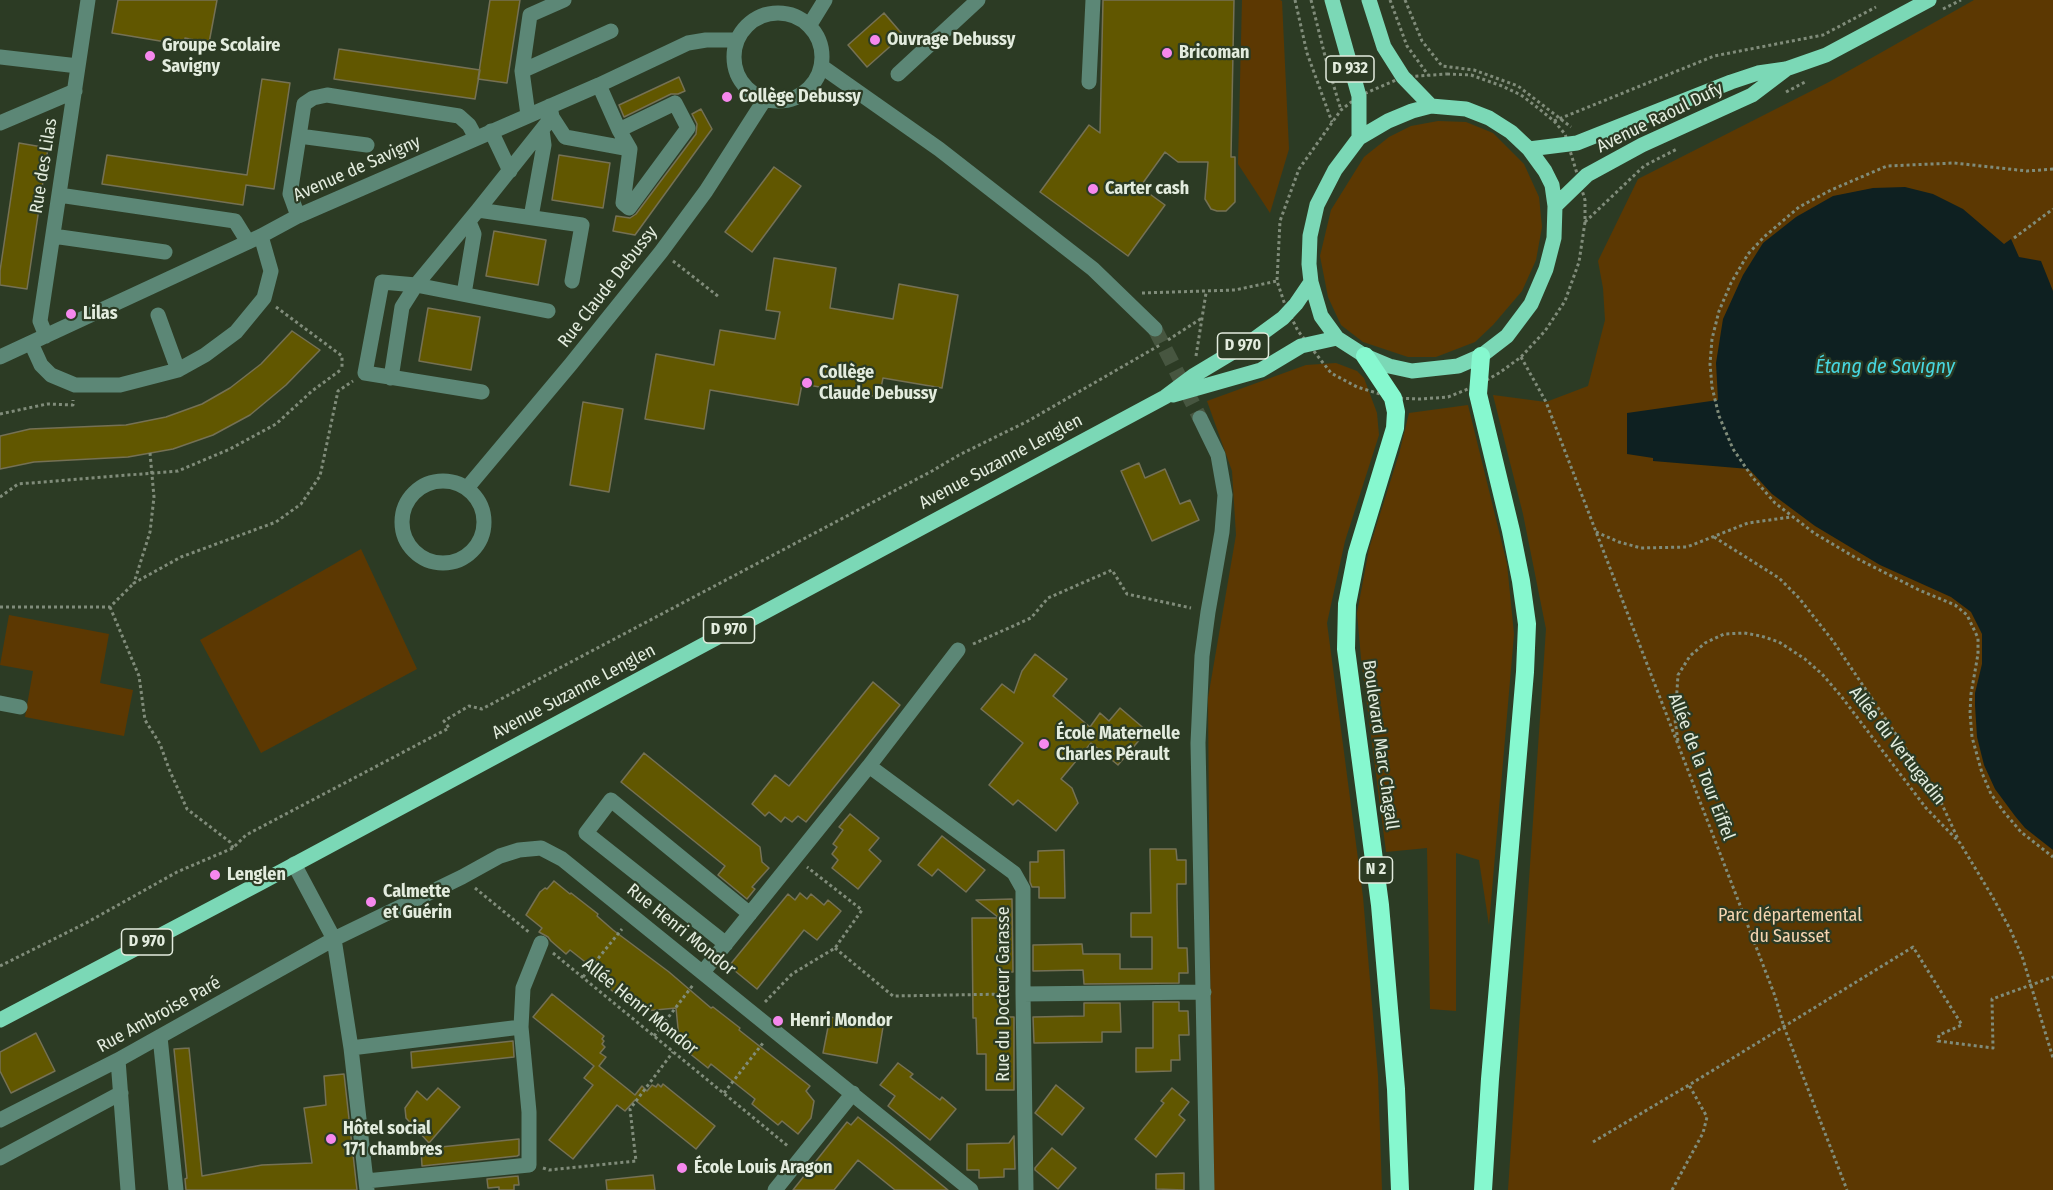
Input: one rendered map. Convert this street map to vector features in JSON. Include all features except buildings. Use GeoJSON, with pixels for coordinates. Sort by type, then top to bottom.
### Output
{"type":"FeatureCollection","features":[{"type":"Feature","properties":{"kind":"highway","name":"Boulevard Marc Chagall"},"geometry":{"type":"LineString","coordinates":[[1365,356],[1393,398],[1396,412],[1395,428],[1357,553],[1347,604],[1346,649],[1380,905],[1396,1089],[1400,1190]]}},
{"type":"Feature","properties":{"kind":"highway"},"geometry":{"type":"LineString","coordinates":[[1480,356],[1478,394],[1521,580],[1527,624],[1483,1190]]}},
{"type":"Feature","properties":{"kind":"main road","name":"D 932"},"geometry":{"type":"LineString","coordinates":[[1332,0],[1359,96],[1359,138]]}},
{"type":"Feature","properties":{"kind":"main road","name":"D 932"},"geometry":{"type":"LineString","coordinates":[[1369,0],[1384,47],[1403,77],[1431,106]]}},
{"type":"Feature","properties":{"kind":"main road","name":"Avenue Raoul Dufy"},"geometry":{"type":"LineString","coordinates":[[1530,149],[1572,140],[1731,82],[1758,73],[1785,69],[1826,54],[1929,0]]}},
{"type":"Feature","properties":{"kind":"main road","name":"Avenue Raoul Dufy"},"geometry":{"type":"LineString","coordinates":[[1555,206],[1587,175],[1642,145],[1752,95],[1785,69]]}},
{"type":"Feature","properties":{"kind":"main road"},"geometry":{"type":"LineString","coordinates":[[1431,106],[1466,109],[1489,118],[1511,132],[1530,149],[1552,185],[1555,206],[1554,238],[1549,259],[1531,304],[1507,336],[1480,356],[1458,366],[1412,371],[1389,366],[1365,356],[1337,339],[1321,316],[1311,282],[1308,264],[1310,236],[1317,205],[1335,170],[1359,138],[1388,121],[1431,106]]}},
{"type":"Feature","properties":{"kind":"main road","name":"Avenue Suzanne Lenglen"},"geometry":{"type":"LineString","coordinates":[[0,1020],[1165,397],[1193,376],[1253,340],[1289,312],[1311,282]]}},
{"type":"Feature","properties":{"kind":"main road","name":"Avenue Suzanne Lenglen"},"geometry":{"type":"LineString","coordinates":[[1165,397],[1261,370],[1308,344],[1337,339]]}},
{"type":"Feature","properties":{"kind":"street","name":"Rue des Lilas"},"geometry":{"type":"LineString","coordinates":[[46,336],[40,321],[88,0]]}},
{"type":"Feature","properties":{"kind":"street"},"geometry":{"type":"LineString","coordinates":[[528,115],[522,71],[530,15],[564,0]]}},
{"type":"Feature","properties":{"kind":"street"},"geometry":{"type":"LineString","coordinates":[[809,26],[825,0]]}},
{"type":"Feature","properties":{"kind":"street"},"geometry":{"type":"LineString","coordinates":[[898,74],[978,0]]}},
{"type":"Feature","properties":{"kind":"street"},"geometry":{"type":"LineString","coordinates":[[1089,82],[1090,4]]}},
{"type":"Feature","properties":{"kind":"street"},"geometry":{"type":"LineString","coordinates":[[769,13],[783,13],[797,17],[809,26],[817,37],[822,51],[821,66],[816,79],[806,90],[794,98],[779,101],[765,99],[752,92],[741,82],[735,69],[734,54],[737,40],[756,18],[769,13]]}},
{"type":"Feature","properties":{"kind":"street"},"geometry":{"type":"LineString","coordinates":[[522,71],[610,31]]}},
{"type":"Feature","properties":{"kind":"street","name":"Avenue de Savigny"},"geometry":{"type":"LineString","coordinates":[[0,357],[254,239],[298,216],[528,115],[551,111],[598,85],[688,43],[706,40],[737,40]]}},
{"type":"Feature","properties":{"kind":"street"},"geometry":{"type":"LineString","coordinates":[[0,57],[78,66]]}},
{"type":"Feature","properties":{"kind":"street"},"geometry":{"type":"LineString","coordinates":[[821,66],[939,149],[1093,269],[1155,329]]}},
{"type":"Feature","properties":{"kind":"street"},"geometry":{"type":"LineString","coordinates":[[598,85],[619,130],[630,149],[623,203],[629,208],[688,128],[675,103],[619,130]]}},
{"type":"Feature","properties":{"kind":"street"},"geometry":{"type":"LineString","coordinates":[[0,123],[75,91]]}},
{"type":"Feature","properties":{"kind":"street"},"geometry":{"type":"LineString","coordinates":[[298,216],[290,194],[304,104],[313,98],[327,95],[459,116],[469,125],[476,138]]}},
{"type":"Feature","properties":{"kind":"street","name":"Rue Claude Debussy"},"geometry":{"type":"LineString","coordinates":[[467,488],[661,252],[706,191],[765,99]]}},
{"type":"Feature","properties":{"kind":"street"},"geometry":{"type":"LineString","coordinates":[[391,378],[402,307],[416,285],[542,130],[551,111]]}},
{"type":"Feature","properties":{"kind":"street"},"geometry":{"type":"LineString","coordinates":[[551,111],[565,137],[630,149]]}},
{"type":"Feature","properties":{"kind":"street"},"geometry":{"type":"LineString","coordinates":[[531,217],[544,145],[542,130]]}},
{"type":"Feature","properties":{"kind":"street"},"geometry":{"type":"LineString","coordinates":[[491,131],[510,171]]}},
{"type":"Feature","properties":{"kind":"street"},"geometry":{"type":"LineString","coordinates":[[299,135],[367,146]]}},
{"type":"Feature","properties":{"kind":"street"},"geometry":{"type":"LineString","coordinates":[[31,343],[41,364],[51,375],[75,385],[120,385],[178,370],[205,355],[236,332],[264,298],[271,271],[254,239],[235,221],[59,195]]}},
{"type":"Feature","properties":{"kind":"street"},"geometry":{"type":"LineString","coordinates":[[474,216],[531,217],[582,225],[572,281]]}},
{"type":"Feature","properties":{"kind":"street"},"geometry":{"type":"LineString","coordinates":[[464,294],[474,234],[474,216]]}},
{"type":"Feature","properties":{"kind":"street"},"geometry":{"type":"LineString","coordinates":[[53,236],[165,252]]}},
{"type":"Feature","properties":{"kind":"street"},"geometry":{"type":"LineString","coordinates":[[482,392],[365,373],[382,282],[416,285],[548,311]]}},
{"type":"Feature","properties":{"kind":"street"},"geometry":{"type":"LineString","coordinates":[[158,315],[178,370]]}},
{"type":"Feature","properties":{"kind":"street"},"geometry":{"type":"LineString","coordinates":[[1200,418],[1218,455],[1225,495],[1222,532],[1202,656],[1198,743],[1207,1190]]}},
{"type":"Feature","properties":{"kind":"street"},"geometry":{"type":"LineString","coordinates":[[440,480],[454,482],[467,488],[477,498],[483,516],[482,535],[476,547],[467,556],[455,562],[442,564],[429,562],[418,556],[408,545],[402,532],[401,518],[409,498],[426,484],[440,480]]}},
{"type":"Feature","properties":{"kind":"street"},"geometry":{"type":"LineString","coordinates":[[703,972],[796,859],[958,650]]}},
{"type":"Feature","properties":{"kind":"street"},"geometry":{"type":"LineString","coordinates":[[0,703],[20,706]]}},
{"type":"Feature","properties":{"kind":"street","name":"Rue du Docteur Garasse"},"geometry":{"type":"LineString","coordinates":[[869,766],[1014,873],[1023,889],[1026,1190]]}},
{"type":"Feature","properties":{"kind":"street"},"geometry":{"type":"LineString","coordinates":[[726,944],[586,833],[611,800],[750,915]]}},
{"type":"Feature","properties":{"kind":"street","name":"Rue Henri Mondor"},"geometry":{"type":"LineString","coordinates":[[334,939],[500,856],[519,850],[541,848],[562,859],[971,1190]]}},
{"type":"Feature","properties":{"kind":"street"},"geometry":{"type":"LineString","coordinates":[[294,864],[334,939],[351,1048],[367,1185],[529,1164],[529,1112],[521,1027],[523,988],[540,942]]}},
{"type":"Feature","properties":{"kind":"street","name":"Rue Ambroise Paré"},"geometry":{"type":"LineString","coordinates":[[0,1120],[118,1060],[334,939]]}},
{"type":"Feature","properties":{"kind":"street"},"geometry":{"type":"LineString","coordinates":[[1023,994],[1204,992]]}},
{"type":"Feature","properties":{"kind":"street"},"geometry":{"type":"LineString","coordinates":[[351,1048],[521,1027]]}},
{"type":"Feature","properties":{"kind":"street"},"geometry":{"type":"LineString","coordinates":[[160,1037],[176,1190]]}},
{"type":"Feature","properties":{"kind":"street"},"geometry":{"type":"LineString","coordinates":[[118,1060],[128,1190]]}},
{"type":"Feature","properties":{"kind":"street"},"geometry":{"type":"LineString","coordinates":[[0,1158],[121,1093]]}},
{"type":"Feature","properties":{"kind":"street"},"geometry":{"type":"LineString","coordinates":[[775,1190],[853,1093]]}},
{"type":"Feature","properties":{"kind":"path"},"geometry":{"type":"LineString","coordinates":[[1295,0],[1307,53],[1332,123]]}},
{"type":"Feature","properties":{"kind":"path"},"geometry":{"type":"LineString","coordinates":[[1311,0],[1341,110]]}},
{"type":"Feature","properties":{"kind":"path"},"geometry":{"type":"LineString","coordinates":[[1390,0],[1407,46],[1429,76]]}},
{"type":"Feature","properties":{"kind":"path"},"geometry":{"type":"LineString","coordinates":[[1405,0],[1422,40],[1442,66],[1474,70],[1518,86],[1571,127],[1585,200],[1585,222],[1579,262],[1565,301],[1545,331],[1521,357],[1499,374],[1478,385],[1448,397],[1393,398],[1357,387],[1331,373],[1298,331],[1277,281],[1280,221],[1299,169],[1341,110],[1359,96],[1403,77],[1471,75],[1521,95],[1554,121],[1572,140]]}},
{"type":"Feature","properties":{"kind":"path"},"geometry":{"type":"LineString","coordinates":[[1554,121],[1714,56],[1823,35],[1881,5]]}},
{"type":"Feature","properties":{"kind":"path"},"geometry":{"type":"LineString","coordinates":[[2053,169],[2027,171],[1954,164],[1887,166],[1799,207],[1748,254],[1719,311],[1712,339],[1710,364],[1712,387],[1719,416],[1733,450],[1774,502],[1792,517],[1856,558],[1919,590],[1955,605],[1967,615],[1978,638],[1970,713],[1972,736],[1982,773],[1991,794],[2021,832],[2053,856]]}},
{"type":"Feature","properties":{"kind":"path"},"geometry":{"type":"LineString","coordinates":[[2014,238],[2053,209]]}},
{"type":"Feature","properties":{"kind":"path"},"geometry":{"type":"LineString","coordinates":[[661,252],[719,297]]}},
{"type":"Feature","properties":{"kind":"path"},"geometry":{"type":"LineString","coordinates":[[1138,294],[1206,293],[1235,290],[1277,281]]}},
{"type":"Feature","properties":{"kind":"path"},"geometry":{"type":"LineString","coordinates":[[1193,376],[1206,293]]}},
{"type":"Feature","properties":{"kind":"path"},"geometry":{"type":"LineString","coordinates":[[0,497],[18,484],[178,471],[230,449],[276,424],[312,391],[342,369],[342,356],[264,298]]}},
{"type":"Feature","properties":{"kind":"path"},"geometry":{"type":"LineString","coordinates":[[0,966],[86,923],[177,872],[233,848],[246,835],[449,728],[444,721],[469,706],[482,709],[959,455],[1028,421],[1147,354],[1202,318]]}},
{"type":"Feature","properties":{"kind":"path","name":"Allée de la Tour Eiffel"},"geometry":{"type":"LineString","coordinates":[[1521,357],[1546,402],[1775,996],[1784,1027],[1847,1190]]}},
{"type":"Feature","properties":{"kind":"path"},"geometry":{"type":"LineString","coordinates":[[0,607],[110,607],[134,583],[181,557],[276,522],[302,504],[320,476],[338,391],[365,373]]}},
{"type":"Feature","properties":{"kind":"path"},"geometry":{"type":"LineString","coordinates":[[0,414],[47,404],[73,405],[75,385]]}},
{"type":"Feature","properties":{"kind":"path"},"geometry":{"type":"LineString","coordinates":[[134,583],[150,532],[154,497],[150,453]]}},
{"type":"Feature","properties":{"kind":"path"},"geometry":{"type":"LineString","coordinates":[[1594,531],[1619,542],[1641,548],[1687,547],[1748,523],[1792,517]]}},
{"type":"Feature","properties":{"kind":"path"},"geometry":{"type":"LineString","coordinates":[[1714,537],[1779,578],[1799,598],[1833,641],[1940,800],[1960,843]]}},
{"type":"Feature","properties":{"kind":"path"},"geometry":{"type":"LineString","coordinates":[[958,650],[1031,618],[1048,598],[1113,570],[1127,594],[1208,612]]}},
{"type":"Feature","properties":{"kind":"path"},"geometry":{"type":"LineString","coordinates":[[110,607],[139,676],[145,720],[160,744],[187,809],[230,842],[233,848]]}},
{"type":"Feature","properties":{"kind":"path","name":"Allée du Vertugadin"},"geometry":{"type":"LineString","coordinates":[[1679,749],[1675,720],[1678,675],[1690,656],[1705,643],[1724,634],[1744,633],[1779,642],[1805,659],[1841,696],[1926,808],[1960,843],[2010,929],[2053,1058]]}},
{"type":"Feature","properties":{"kind":"path"},"geometry":{"type":"LineString","coordinates":[[754,1013],[792,974],[835,948],[862,910],[796,859]]}},
{"type":"Feature","properties":{"kind":"path","name":"Allée Henri Mondor"},"geometry":{"type":"LineString","coordinates":[[462,877],[801,1158]]}},
{"type":"Feature","properties":{"kind":"path"},"geometry":{"type":"LineString","coordinates":[[583,978],[633,916]]}},
{"type":"Feature","properties":{"kind":"path"},"geometry":{"type":"LineString","coordinates":[[1593,1142],[1913,947],[1962,1025],[1939,1035],[1938,1041],[1993,1048],[1992,999],[2053,977]]}},
{"type":"Feature","properties":{"kind":"path"},"geometry":{"type":"LineString","coordinates":[[835,948],[893,996],[1023,994]]}},
{"type":"Feature","properties":{"kind":"path"},"geometry":{"type":"LineString","coordinates":[[654,1036],[703,972]]}},
{"type":"Feature","properties":{"kind":"path"},"geometry":{"type":"LineString","coordinates":[[724,1093],[774,1030]]}},
{"type":"Feature","properties":{"kind":"path"},"geometry":{"type":"LineString","coordinates":[[529,1164],[549,1170],[636,1161],[630,1109],[673,1052]]}},
{"type":"Feature","properties":{"kind":"path"},"geometry":{"type":"LineString","coordinates":[[1672,1190],[1703,1133],[1707,1117],[1689,1085]]}},
{"type":"Feature","properties":{"kind":"green space"},"geometry":{"type":"Polygon","coordinates":[[[1242,0],[1282,1],[1289,149],[1270,213],[1238,164],[1242,0]]]}},
{"type":"Feature","properties":{"kind":"green space","name":"Parc départemental du Sausset"},"geometry":{"type":"Polygon","coordinates":[[[1974,0],[2053,0],[2053,1190],[1508,1190],[1546,629],[1523,514],[1493,395],[1546,402],[1588,386],[1605,320],[1598,261],[1638,179],[1829,82],[1974,0]]]}},
{"type":"Feature","properties":{"kind":"green space"},"geometry":{"type":"Polygon","coordinates":[[[1438,121],[1466,122],[1493,133],[1524,164],[1539,197],[1542,227],[1536,260],[1522,291],[1493,325],[1475,342],[1436,357],[1408,357],[1363,342],[1341,325],[1328,297],[1320,256],[1331,210],[1364,157],[1389,137],[1411,126],[1438,121]]]}},
{"type":"Feature","properties":{"kind":"green space"},"geometry":{"type":"Polygon","coordinates":[[[1336,363],[1357,371],[1364,378],[1377,413],[1379,435],[1345,541],[1327,623],[1363,897],[1378,1076],[1382,1190],[1212,1190],[1208,698],[1236,535],[1232,471],[1207,401],[1306,365],[1336,363]]]}},
{"type":"Feature","properties":{"kind":"green space"},"geometry":{"type":"Polygon","coordinates":[[[1468,405],[1507,564],[1514,634],[1489,925],[1479,860],[1456,853],[1456,1011],[1430,1009],[1427,848],[1386,852],[1357,613],[1369,549],[1399,454],[1409,413],[1468,405]]]}},
{"type":"Feature","properties":{"kind":"green space"},"geometry":{"type":"Polygon","coordinates":[[[361,549],[417,669],[261,753],[200,640],[361,549]]]}},
{"type":"Feature","properties":{"kind":"green space"},"geometry":{"type":"Polygon","coordinates":[[[9,615],[109,634],[100,683],[133,690],[124,736],[25,717],[33,671],[0,665],[9,615]]]}},
{"type":"Feature","properties":{"kind":"water","name":"Étang de Savigny"},"geometry":{"type":"Polygon","coordinates":[[[1905,187],[1933,194],[1963,209],[2004,244],[2011,239],[2019,257],[2041,261],[2053,291],[2053,850],[2025,828],[2015,816],[1995,789],[1984,765],[1977,737],[1975,705],[1975,693],[1982,664],[1982,634],[1971,612],[1951,597],[1880,565],[1815,526],[1772,494],[1749,469],[1653,461],[1653,458],[1627,454],[1627,413],[1718,400],[1716,363],[1723,319],[1743,275],[1763,243],[1796,217],[1833,196],[1873,188],[1905,187]]]}},
{"type":"Feature","properties":{"kind":"tunnel"},"geometry":{"type":"LineString","coordinates":[[1155,329],[1200,418]]}},
{"type":"Feature","properties":{"kind":"place","name":"Ouvrage Debussy"},"geometry":{"type":"Point","coordinates":[875,40]}},
{"type":"Feature","properties":{"kind":"place","name":"Bricoman"},"geometry":{"type":"Point","coordinates":[1167,53]}},
{"type":"Feature","properties":{"kind":"place","name":"Groupe Scolaire Savigny"},"geometry":{"type":"Point","coordinates":[150,56]}},
{"type":"Feature","properties":{"kind":"place","name":"Collège Debussy"},"geometry":{"type":"Point","coordinates":[727,97]}},
{"type":"Feature","properties":{"kind":"place","name":"Carter cash"},"geometry":{"type":"Point","coordinates":[1093,189]}},
{"type":"Feature","properties":{"kind":"place","name":"Lilas"},"geometry":{"type":"Point","coordinates":[71,314]}},
{"type":"Feature","properties":{"kind":"place","name":"Collège Claude Debussy"},"geometry":{"type":"Point","coordinates":[807,383]}},
{"type":"Feature","properties":{"kind":"place","name":"École Maternelle Charles Pérault"},"geometry":{"type":"Point","coordinates":[1044,744]}},
{"type":"Feature","properties":{"kind":"place","name":"Lenglen"},"geometry":{"type":"Point","coordinates":[215,875]}},
{"type":"Feature","properties":{"kind":"place","name":"Calmette et Guérin"},"geometry":{"type":"Point","coordinates":[371,902]}},
{"type":"Feature","properties":{"kind":"place","name":"Henri Mondor"},"geometry":{"type":"Point","coordinates":[778,1021]}},
{"type":"Feature","properties":{"kind":"place","name":"Hôtel social 171 chambres"},"geometry":{"type":"Point","coordinates":[331,1139]}},
{"type":"Feature","properties":{"kind":"place","name":"École Louis Aragon"},"geometry":{"type":"Point","coordinates":[682,1168]}}]}
